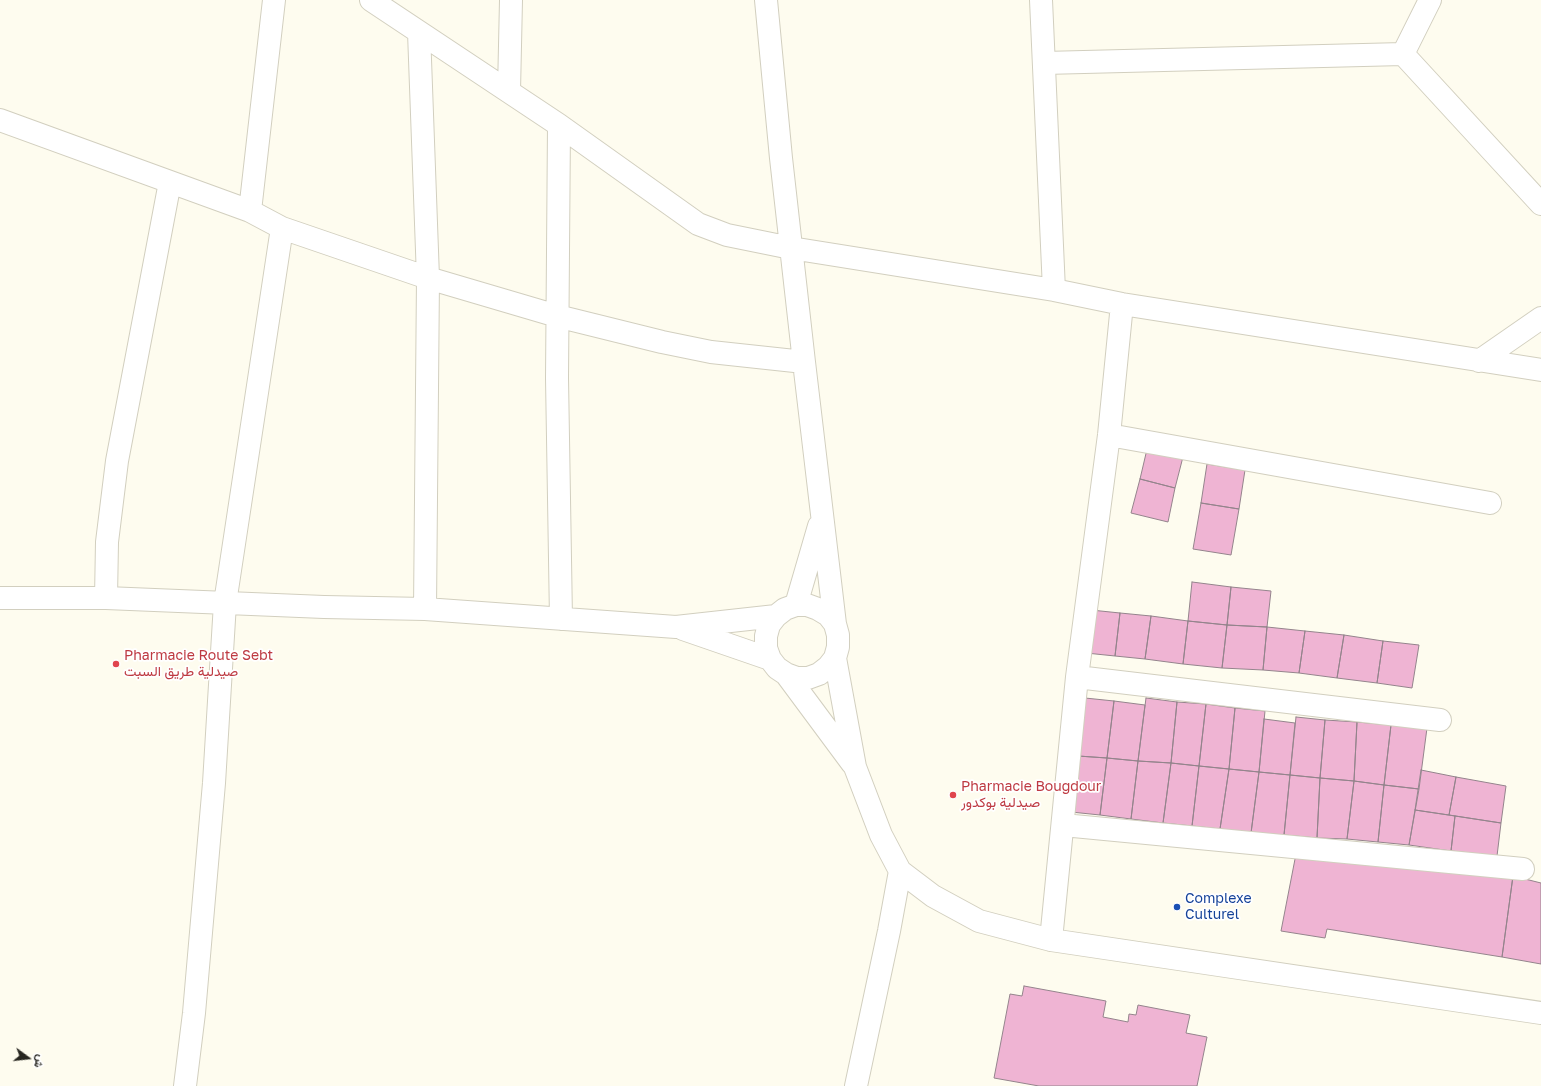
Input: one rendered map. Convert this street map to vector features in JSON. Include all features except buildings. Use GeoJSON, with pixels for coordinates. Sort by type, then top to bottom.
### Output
{"type":"FeatureCollection","features":[{"type":"Feature","properties":{"kind":"street"},"geometry":{"type":"LineString","coordinates":[[250,211],[274,0]]}},
{"type":"Feature","properties":{"kind":"street"},"geometry":{"type":"LineString","coordinates":[[509,91],[511,0]]}},
{"type":"Feature","properties":{"kind":"street"},"geometry":{"type":"LineString","coordinates":[[766,0],[791,248],[834,624],[838,636],[838,647],[835,658],[828,667],[819,674],[808,678],[797,678],[786,674],[777,668],[770,658],[766,648],[766,636],[769,625],[776,616],[785,609],[796,605],[807,605],[828,615],[834,624]]}},
{"type":"Feature","properties":{"kind":"street"},"geometry":{"type":"LineString","coordinates":[[1041,0],[1054,290]]}},
{"type":"Feature","properties":{"kind":"street"},"geometry":{"type":"LineString","coordinates":[[1403,54],[1430,0]]}},
{"type":"Feature","properties":{"kind":"street"},"geometry":{"type":"LineString","coordinates":[[374,1],[559,125],[698,224],[727,235],[791,248],[1054,290],[1122,304],[1541,370]]}},
{"type":"Feature","properties":{"kind":"street"},"geometry":{"type":"LineString","coordinates":[[419,32],[428,278],[425,609]]}},
{"type":"Feature","properties":{"kind":"street"},"geometry":{"type":"LineString","coordinates":[[1044,63],[1403,54],[1541,204]]}},
{"type":"Feature","properties":{"kind":"street"},"geometry":{"type":"LineString","coordinates":[[0,120],[250,211],[282,228],[428,278],[557,316],[662,342],[711,352],[804,362]]}},
{"type":"Feature","properties":{"kind":"street"},"geometry":{"type":"LineString","coordinates":[[559,125],[556,378],[561,619]]}},
{"type":"Feature","properties":{"kind":"street"},"geometry":{"type":"LineString","coordinates":[[106,598],[107,542],[117,461],[170,182]]}},
{"type":"Feature","properties":{"kind":"street"},"geometry":{"type":"LineString","coordinates":[[185,1086],[194,1014],[212,799],[225,603],[282,228]]}},
{"type":"Feature","properties":{"kind":"street"},"geometry":{"type":"LineString","coordinates":[[1051,940],[1077,677],[1109,434],[1122,304]]}},
{"type":"Feature","properties":{"kind":"street"},"geometry":{"type":"LineString","coordinates":[[1479,361],[1541,318]]}},
{"type":"Feature","properties":{"kind":"street"},"geometry":{"type":"LineString","coordinates":[[1109,434],[1490,503]]}},
{"type":"Feature","properties":{"kind":"street"},"geometry":{"type":"LineString","coordinates":[[796,605],[822,517]]}},
{"type":"Feature","properties":{"kind":"street"},"geometry":{"type":"LineString","coordinates":[[0,598],[106,598],[324,607],[425,609],[676,627],[776,616]]}},
{"type":"Feature","properties":{"kind":"street"},"geometry":{"type":"LineString","coordinates":[[676,627],[770,658]]}},
{"type":"Feature","properties":{"kind":"street"},"geometry":{"type":"LineString","coordinates":[[835,658],[855,767],[881,835],[900,870],[933,896],[979,921],[1051,940],[1541,1013]]}},
{"type":"Feature","properties":{"kind":"street"},"geometry":{"type":"LineString","coordinates":[[786,674],[855,767]]}},
{"type":"Feature","properties":{"kind":"street"},"geometry":{"type":"LineString","coordinates":[[1077,677],[1440,720]]}},
{"type":"Feature","properties":{"kind":"street"},"geometry":{"type":"LineString","coordinates":[[1063,825],[1523,869]]}},
{"type":"Feature","properties":{"kind":"street"},"geometry":{"type":"LineString","coordinates":[[856,1086],[889,931],[900,870]]}},
{"type":"Feature","properties":{"kind":"place","name":"Pharmacie Route Sebt صيدلية طريق السبت"},"geometry":{"type":"Point","coordinates":[116,664]}},
{"type":"Feature","properties":{"kind":"place","name":"Pharmacie Bougdour صيدلية بوكدور"},"geometry":{"type":"Point","coordinates":[953,795]}},
{"type":"Feature","properties":{"kind":"place","name":"Complexe Culturel"},"geometry":{"type":"Point","coordinates":[1177,907]}}]}
